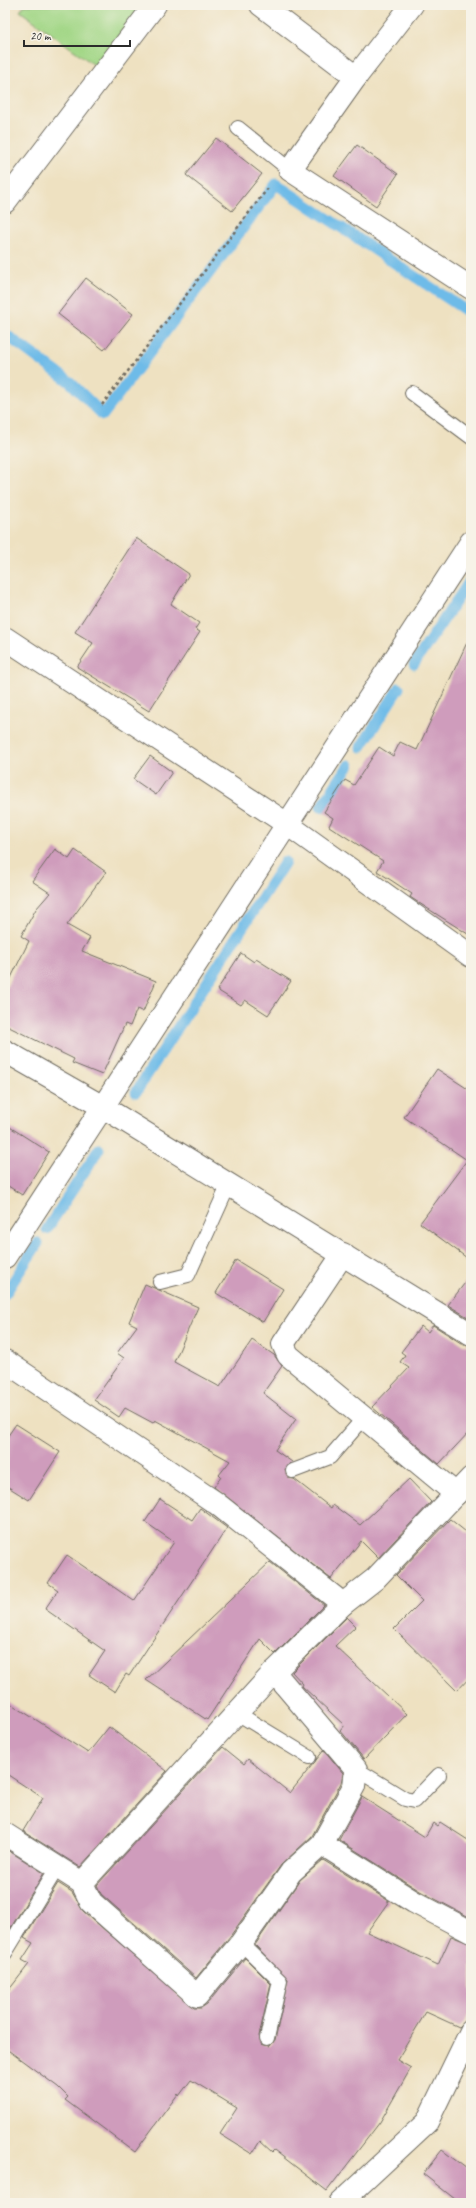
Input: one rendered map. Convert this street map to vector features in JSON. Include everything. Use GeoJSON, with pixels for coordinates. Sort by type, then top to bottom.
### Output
{"type":"FeatureCollection","features":[{"type":"Feature","properties":{"kind":"street"},"geometry":{"type":"LineString","coordinates":[[6,199],[155,5]]}},
{"type":"Feature","properties":{"kind":"street"},"geometry":{"type":"LineString","coordinates":[[261,5],[356,77]]}},
{"type":"Feature","properties":{"kind":"street"},"geometry":{"type":"LineString","coordinates":[[412,5],[356,77],[290,170],[471,288]]}},
{"type":"Feature","properties":{"kind":"street"},"geometry":{"type":"LineString","coordinates":[[5,1257],[471,542]]}},
{"type":"Feature","properties":{"kind":"street"},"geometry":{"type":"LineString","coordinates":[[5,638],[287,824],[471,956]]}},
{"type":"Feature","properties":{"kind":"street"},"geometry":{"type":"LineString","coordinates":[[5,1051],[103,1107],[471,1334]]}},
{"type":"Feature","properties":{"kind":"street"},"geometry":{"type":"LineString","coordinates":[[343,1254],[283,1344],[288,1355],[363,1419],[456,1494]]}},
{"type":"Feature","properties":{"kind":"street"},"geometry":{"type":"LineString","coordinates":[[5,1362],[216,1503],[342,1604]]}},
{"type":"Feature","properties":{"kind":"street"},"geometry":{"type":"LineString","coordinates":[[82,1883],[274,1672],[342,1604],[375,1579],[471,1478]]}},
{"type":"Feature","properties":{"kind":"street"},"geometry":{"type":"LineString","coordinates":[[5,1834],[82,1883],[91,1902],[197,1996],[241,1943],[292,1872],[322,1844],[354,1786],[356,1769],[274,1672]]}},
{"type":"Feature","properties":{"kind":"street"},"geometry":{"type":"LineString","coordinates":[[322,1844],[414,1902],[471,1932]]}},
{"type":"Feature","properties":{"kind":"street"},"geometry":{"type":"LineString","coordinates":[[340,2203],[427,2122],[471,2031]]}},
{"type":"Feature","properties":{"kind":"lane"},"geometry":{"type":"LineString","coordinates":[[238,128],[290,170]]}},
{"type":"Feature","properties":{"kind":"lane"},"geometry":{"type":"LineString","coordinates":[[412,393],[471,437]]}},
{"type":"Feature","properties":{"kind":"lane"},"geometry":{"type":"LineString","coordinates":[[160,1282],[188,1275],[229,1184]]}},
{"type":"Feature","properties":{"kind":"lane"},"geometry":{"type":"LineString","coordinates":[[293,1471],[330,1457],[363,1419]]}},
{"type":"Feature","properties":{"kind":"lane"},"geometry":{"type":"LineString","coordinates":[[236,1713],[309,1757]]}},
{"type":"Feature","properties":{"kind":"lane"},"geometry":{"type":"LineString","coordinates":[[356,1769],[405,1799],[414,1800],[439,1775]]}},
{"type":"Feature","properties":{"kind":"lane"},"geometry":{"type":"LineString","coordinates":[[5,1954],[57,1868]]}},
{"type":"Feature","properties":{"kind":"lane"},"geometry":{"type":"LineString","coordinates":[[241,1943],[280,1981],[267,2038]]}},
{"type":"Feature","properties":{"kind":"path"},"geometry":{"type":"LineString","coordinates":[[102,405],[274,180],[290,170]]}},
{"type":"Feature","properties":{"kind":"green space"},"geometry":{"type":"Polygon","coordinates":[[[25,5],[145,5],[97,67],[20,11],[25,5]]]}},
{"type":"Feature","properties":{"kind":"building"},"geometry":{"type":"Polygon","coordinates":[[[216,138],[262,174],[232,211],[186,175],[216,138]]]}},
{"type":"Feature","properties":{"kind":"building"},"geometry":{"type":"Polygon","coordinates":[[[357,145],[398,174],[376,206],[334,176],[357,145]]]}},
{"type":"Feature","properties":{"kind":"building"},"geometry":{"type":"Polygon","coordinates":[[[86,278],[133,314],[104,350],[58,314],[86,278]]]}},
{"type":"Feature","properties":{"kind":"building"},"geometry":{"type":"Polygon","coordinates":[[[136,538],[189,574],[171,604],[199,623],[195,629],[200,632],[149,711],[77,667],[93,643],[75,632],[136,538]]]}},
{"type":"Feature","properties":{"kind":"building"},"geometry":{"type":"Polygon","coordinates":[[[471,634],[471,936],[410,897],[412,894],[377,871],[383,861],[329,826],[333,818],[324,812],[345,780],[354,785],[379,747],[393,756],[400,742],[417,750],[471,634]]]}},
{"type":"Feature","properties":{"kind":"building"},"geometry":{"type":"Polygon","coordinates":[[[150,756],[172,772],[156,795],[133,779],[150,756]]]}},
{"type":"Feature","properties":{"kind":"building"},"geometry":{"type":"Polygon","coordinates":[[[55,849],[69,859],[75,850],[106,872],[67,925],[90,938],[82,951],[156,981],[143,1012],[137,1009],[130,1026],[125,1024],[102,1075],[72,1063],[74,1059],[5,1025],[5,990],[29,941],[21,936],[36,909],[50,893],[32,881],[55,849]]]}},
{"type":"Feature","properties":{"kind":"building"},"geometry":{"type":"Polygon","coordinates":[[[241,953],[254,962],[256,959],[291,981],[268,1015],[245,1000],[241,1005],[217,990],[241,953]]]}},
{"type":"Feature","properties":{"kind":"building"},"geometry":{"type":"Polygon","coordinates":[[[437,1069],[471,1091],[471,1261],[420,1223],[467,1160],[404,1117],[437,1069]]]}},
{"type":"Feature","properties":{"kind":"building"},"geometry":{"type":"Polygon","coordinates":[[[5,1124],[49,1152],[22,1195],[5,1184],[5,1124]]]}},
{"type":"Feature","properties":{"kind":"building"},"geometry":{"type":"Polygon","coordinates":[[[236,1260],[283,1289],[263,1322],[216,1293],[236,1260]]]}},
{"type":"Feature","properties":{"kind":"building"},"geometry":{"type":"Polygon","coordinates":[[[471,1275],[471,1319],[448,1305],[471,1275]]]}},
{"type":"Feature","properties":{"kind":"building"},"geometry":{"type":"Polygon","coordinates":[[[145,1284],[198,1307],[174,1362],[220,1387],[252,1340],[274,1355],[282,1366],[263,1393],[296,1419],[275,1450],[292,1462],[285,1469],[288,1478],[294,1479],[331,1508],[333,1505],[360,1525],[409,1479],[431,1502],[378,1558],[361,1541],[331,1579],[214,1487],[221,1477],[219,1475],[230,1461],[155,1420],[153,1423],[125,1408],[119,1417],[94,1400],[124,1358],[117,1353],[137,1326],[129,1322],[145,1284]]]}},
{"type":"Feature","properties":{"kind":"building"},"geometry":{"type":"Polygon","coordinates":[[[433,1325],[464,1345],[471,1346],[471,1430],[439,1464],[372,1407],[409,1368],[400,1362],[405,1355],[401,1352],[421,1326],[428,1332],[433,1325]]]}},
{"type":"Feature","properties":{"kind":"building"},"geometry":{"type":"Polygon","coordinates":[[[16,1424],[60,1452],[29,1500],[5,1485],[5,1440],[16,1424]]]}},
{"type":"Feature","properties":{"kind":"building"},"geometry":{"type":"Polygon","coordinates":[[[160,1499],[192,1520],[200,1508],[227,1528],[129,1676],[126,1674],[115,1692],[89,1675],[105,1651],[45,1609],[58,1590],[48,1583],[67,1555],[134,1601],[174,1542],[145,1522],[160,1499]]]}},
{"type":"Feature","properties":{"kind":"building"},"geometry":{"type":"Polygon","coordinates":[[[450,1519],[471,1536],[471,1676],[457,1691],[394,1629],[422,1601],[396,1575],[450,1519]]]}},
{"type":"Feature","properties":{"kind":"building"},"geometry":{"type":"Polygon","coordinates":[[[270,1562],[324,1605],[275,1654],[260,1639],[207,1720],[146,1680],[270,1562]]]}},
{"type":"Feature","properties":{"kind":"building"},"geometry":{"type":"Polygon","coordinates":[[[347,1617],[356,1626],[335,1646],[407,1714],[364,1759],[340,1730],[344,1725],[302,1686],[303,1684],[292,1672],[347,1617]]]}},
{"type":"Feature","properties":{"kind":"building"},"geometry":{"type":"Polygon","coordinates":[[[5,1700],[88,1753],[109,1727],[167,1771],[80,1867],[23,1831],[43,1798],[5,1773],[5,1700]]]}},
{"type":"Feature","properties":{"kind":"building"},"geometry":{"type":"Polygon","coordinates":[[[223,1747],[244,1764],[248,1759],[290,1793],[324,1750],[343,1773],[341,1783],[312,1836],[281,1865],[231,1935],[196,1978],[101,1894],[97,1885],[223,1747]]]}},
{"type":"Feature","properties":{"kind":"building"},"geometry":{"type":"Polygon","coordinates":[[[362,1797],[425,1837],[433,1823],[437,1826],[440,1822],[471,1842],[471,1918],[420,1891],[339,1840],[362,1797]]]}},
{"type":"Feature","properties":{"kind":"building"},"geometry":{"type":"Polygon","coordinates":[[[9,1851],[44,1873],[10,1929],[5,1927],[5,1857],[9,1851]]]}},
{"type":"Feature","properties":{"kind":"building"},"geometry":{"type":"Polygon","coordinates":[[[323,1860],[389,1901],[367,1932],[438,1965],[451,1936],[471,1944],[471,2008],[466,2020],[459,2027],[426,2012],[397,2060],[411,2068],[380,2122],[327,2191],[274,2150],[272,2152],[260,2141],[252,2154],[220,2134],[237,2108],[191,2080],[179,2096],[178,2094],[135,2152],[65,2100],[68,2097],[58,2087],[5,2048],[5,1995],[29,1964],[22,1960],[33,1943],[24,1938],[58,1883],[72,1892],[83,1911],[194,2008],[201,2008],[207,2004],[245,1958],[271,1984],[259,2036],[262,2044],[270,2046],[275,2040],[288,1979],[255,1945],[300,1880],[323,1860]]]}},
{"type":"Feature","properties":{"kind":"building"},"geometry":{"type":"Polygon","coordinates":[[[442,2150],[471,2172],[471,2203],[460,2203],[423,2174],[442,2150]]]}},
{"type":"Feature","properties":{"kind":"waterway"},"geometry":{"type":"LineString","coordinates":[[5,334],[70,382],[103,415],[276,184],[471,314]]}},
{"type":"Feature","properties":{"kind":"waterway"},"geometry":{"type":"LineString","coordinates":[[414,664],[471,579]]}},
{"type":"Feature","properties":{"kind":"waterway"},"geometry":{"type":"LineString","coordinates":[[361,747],[399,688]]}},
{"type":"Feature","properties":{"kind":"waterway"},"geometry":{"type":"LineString","coordinates":[[321,807],[349,765]]}},
{"type":"Feature","properties":{"kind":"waterway"},"geometry":{"type":"LineString","coordinates":[[136,1092],[285,862]]}},
{"type":"Feature","properties":{"kind":"waterway"},"geometry":{"type":"LineString","coordinates":[[47,1229],[99,1149]]}},
{"type":"Feature","properties":{"kind":"waterway"},"geometry":{"type":"LineString","coordinates":[[5,1294],[38,1243]]}}]}
